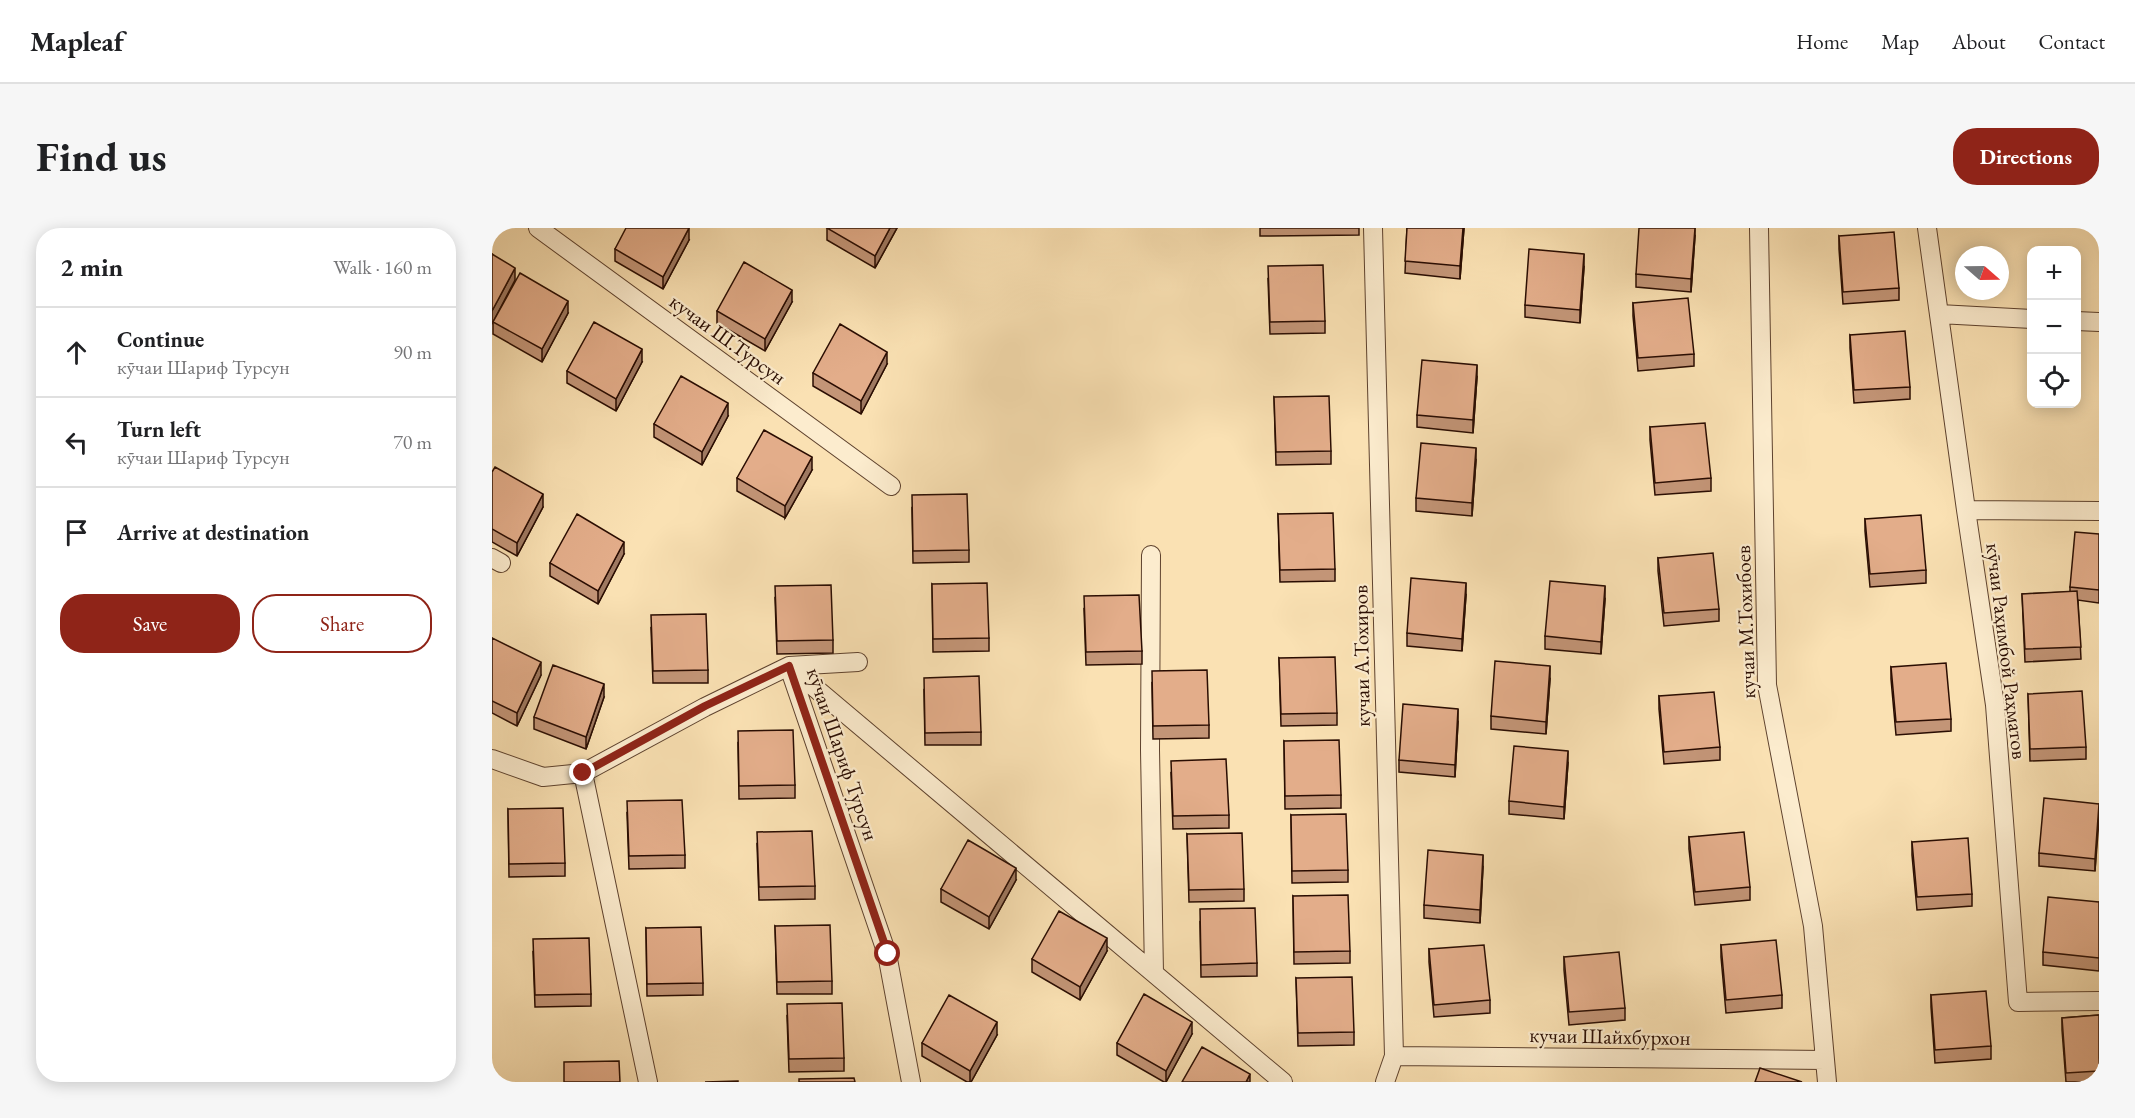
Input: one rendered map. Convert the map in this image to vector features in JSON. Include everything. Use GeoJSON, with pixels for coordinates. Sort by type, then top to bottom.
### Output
{"type":"FeatureCollection","features":[{"type":"Feature","properties":{"kind":"street","name":"кучаи Ш.Турсун"},"geometry":{"type":"LineString","coordinates":[[538,228],[891,486]]}},
{"type":"Feature","properties":{"kind":"street","name":"кучаи А.Тохиров"},"geometry":{"type":"LineString","coordinates":[[1373,228],[1394,1056],[1385,1082]]}},
{"type":"Feature","properties":{"kind":"street","name":"кучаи М.Тохибоев"},"geometry":{"type":"LineString","coordinates":[[1759,228],[1767,685],[1813,926],[1827,1082]]}},
{"type":"Feature","properties":{"kind":"street","name":"кӯчаи Раҳимбой Раҳматов"},"geometry":{"type":"LineString","coordinates":[[1927,228],[1995,705],[2018,1002],[2099,1001]]}},
{"type":"Feature","properties":{"kind":"street"},"geometry":{"type":"LineString","coordinates":[[1939,314],[2027,319]]}},
{"type":"Feature","properties":{"kind":"street"},"geometry":{"type":"LineString","coordinates":[[2081,321],[2099,322]]}},
{"type":"Feature","properties":{"kind":"street"},"geometry":{"type":"LineString","coordinates":[[1966,510],[2099,512]]}},
{"type":"Feature","properties":{"kind":"street"},"geometry":{"type":"LineString","coordinates":[[1151,555],[1150,750],[1154,973]]}},
{"type":"Feature","properties":{"kind":"street"},"geometry":{"type":"LineString","coordinates":[[789,666],[858,662]]}},
{"type":"Feature","properties":{"kind":"street"},"geometry":{"type":"LineString","coordinates":[[789,666],[1283,1082]]}},
{"type":"Feature","properties":{"kind":"street","name":"кӯчаи Шариф Турсун"},"geometry":{"type":"LineString","coordinates":[[492,759],[543,777],[583,773],[705,706],[789,666],[888,954],[910,1082]]}},
{"type":"Feature","properties":{"kind":"street"},"geometry":{"type":"LineString","coordinates":[[583,773],[648,1082]]}},
{"type":"Feature","properties":{"kind":"street","name":"кучаи Шайхбурхон"},"geometry":{"type":"LineString","coordinates":[[1394,1056],[1825,1060]]}},
{"type":"Feature","properties":{"kind":"building"},"geometry":{"type":"Polygon","coordinates":[[[626,228],[689,228],[663,277],[615,249],[626,228]]]}},
{"type":"Feature","properties":{"kind":"building"},"geometry":{"type":"Polygon","coordinates":[[[827,228],[890,228],[875,256],[827,228]]]}},
{"type":"Feature","properties":{"kind":"building"},"geometry":{"type":"Polygon","coordinates":[[[1407,228],[1463,228],[1460,266],[1405,261],[1407,228]]]}},
{"type":"Feature","properties":{"kind":"building"},"geometry":{"type":"Polygon","coordinates":[[[1639,228],[1695,228],[1691,279],[1636,274],[1639,228]]]}},
{"type":"Feature","properties":{"kind":"building"},"geometry":{"type":"Polygon","coordinates":[[[1894,232],[1899,288],[1843,292],[1839,236],[1894,232]]]}},
{"type":"Feature","properties":{"kind":"building"},"geometry":{"type":"Polygon","coordinates":[[[1529,249],[1584,254],[1580,310],[1525,305],[1529,249]]]}},
{"type":"Feature","properties":{"kind":"building"},"geometry":{"type":"Polygon","coordinates":[[[492,254],[515,268],[492,311],[492,254]]]}},
{"type":"Feature","properties":{"kind":"building"},"geometry":{"type":"Polygon","coordinates":[[[744,262],[792,290],[765,339],[717,311],[744,262]]]}},
{"type":"Feature","properties":{"kind":"building"},"geometry":{"type":"Polygon","coordinates":[[[1323,265],[1325,321],[1270,322],[1268,266],[1323,265]]]}},
{"type":"Feature","properties":{"kind":"building"},"geometry":{"type":"Polygon","coordinates":[[[520,273],[568,301],[542,349],[493,322],[520,273]]]}},
{"type":"Feature","properties":{"kind":"building"},"geometry":{"type":"Polygon","coordinates":[[[1688,298],[1694,354],[1638,358],[1633,303],[1688,298]]]}},
{"type":"Feature","properties":{"kind":"building"},"geometry":{"type":"Polygon","coordinates":[[[594,322],[642,349],[616,399],[567,371],[594,322]]]}},
{"type":"Feature","properties":{"kind":"building"},"geometry":{"type":"Polygon","coordinates":[[[840,324],[887,352],[861,401],[813,373],[840,324]]]}},
{"type":"Feature","properties":{"kind":"building"},"geometry":{"type":"Polygon","coordinates":[[[1905,331],[1910,387],[1854,390],[1850,335],[1905,331]]]}},
{"type":"Feature","properties":{"kind":"building"},"geometry":{"type":"Polygon","coordinates":[[[1422,360],[1477,365],[1473,420],[1417,415],[1422,360]]]}},
{"type":"Feature","properties":{"kind":"building"},"geometry":{"type":"Polygon","coordinates":[[[681,376],[728,403],[702,452],[654,424],[681,376]]]}},
{"type":"Feature","properties":{"kind":"building"},"geometry":{"type":"Polygon","coordinates":[[[1329,396],[1331,451],[1276,452],[1274,397],[1329,396]]]}},
{"type":"Feature","properties":{"kind":"building"},"geometry":{"type":"Polygon","coordinates":[[[1705,423],[1711,478],[1655,483],[1650,427],[1705,423]]]}},
{"type":"Feature","properties":{"kind":"building"},"geometry":{"type":"Polygon","coordinates":[[[764,430],[812,457],[785,506],[737,478],[764,430]]]}},
{"type":"Feature","properties":{"kind":"building"},"geometry":{"type":"Polygon","coordinates":[[[1421,443],[1476,448],[1472,503],[1416,498],[1421,443]]]}},
{"type":"Feature","properties":{"kind":"building"},"geometry":{"type":"Polygon","coordinates":[[[495,467],[543,494],[517,543],[492,529],[492,472],[495,467]]]}},
{"type":"Feature","properties":{"kind":"building"},"geometry":{"type":"Polygon","coordinates":[[[967,494],[969,550],[913,551],[912,495],[967,494]]]}},
{"type":"Feature","properties":{"kind":"building"},"geometry":{"type":"Polygon","coordinates":[[[1333,513],[1335,569],[1280,570],[1278,514],[1333,513]]]}},
{"type":"Feature","properties":{"kind":"building"},"geometry":{"type":"Polygon","coordinates":[[[577,514],[624,542],[598,591],[550,563],[577,514]]]}},
{"type":"Feature","properties":{"kind":"building"},"geometry":{"type":"Polygon","coordinates":[[[1921,515],[1926,570],[1870,574],[1865,519],[1921,515]]]}},
{"type":"Feature","properties":{"kind":"building"},"geometry":{"type":"Polygon","coordinates":[[[2075,532],[2099,534],[2099,590],[2070,587],[2075,532]]]}},
{"type":"Feature","properties":{"kind":"building"},"geometry":{"type":"Polygon","coordinates":[[[1713,553],[1719,609],[1664,613],[1658,558],[1713,553]]]}},
{"type":"Feature","properties":{"kind":"building"},"geometry":{"type":"Polygon","coordinates":[[[1411,578],[1466,583],[1462,639],[1407,633],[1411,578]]]}},
{"type":"Feature","properties":{"kind":"building"},"geometry":{"type":"Polygon","coordinates":[[[1550,581],[1605,586],[1601,642],[1545,636],[1550,581]]]}},
{"type":"Feature","properties":{"kind":"building"},"geometry":{"type":"Polygon","coordinates":[[[987,583],[989,638],[933,639],[932,584],[987,583]]]}},
{"type":"Feature","properties":{"kind":"building"},"geometry":{"type":"Polygon","coordinates":[[[831,585],[833,640],[777,641],[775,586],[831,585]]]}},
{"type":"Feature","properties":{"kind":"building"},"geometry":{"type":"Polygon","coordinates":[[[2077,591],[2081,647],[2025,649],[2022,594],[2077,591]]]}},
{"type":"Feature","properties":{"kind":"building"},"geometry":{"type":"Polygon","coordinates":[[[1139,595],[1142,651],[1086,652],[1084,596],[1139,595]]]}},
{"type":"Feature","properties":{"kind":"building"},"geometry":{"type":"Polygon","coordinates":[[[706,614],[708,670],[653,671],[651,615],[706,614]]]}},
{"type":"Feature","properties":{"kind":"building"},"geometry":{"type":"Polygon","coordinates":[[[492,638],[541,662],[517,713],[492,701],[492,638]]]}},
{"type":"Feature","properties":{"kind":"building"},"geometry":{"type":"Polygon","coordinates":[[[1335,657],[1337,713],[1281,714],[1279,658],[1335,657]]]}},
{"type":"Feature","properties":{"kind":"building"},"geometry":{"type":"Polygon","coordinates":[[[1495,661],[1550,666],[1546,722],[1491,716],[1495,661]]]}},
{"type":"Feature","properties":{"kind":"building"},"geometry":{"type":"Polygon","coordinates":[[[1946,663],[1951,719],[1896,722],[1891,667],[1946,663]]]}},
{"type":"Feature","properties":{"kind":"building"},"geometry":{"type":"Polygon","coordinates":[[[553,665],[604,684],[586,737],[534,717],[553,665]]]}},
{"type":"Feature","properties":{"kind":"building"},"geometry":{"type":"Polygon","coordinates":[[[1207,670],[1209,725],[1153,726],[1152,671],[1207,670]]]}},
{"type":"Feature","properties":{"kind":"building"},"geometry":{"type":"Polygon","coordinates":[[[979,676],[981,732],[925,733],[924,678],[979,676]]]}},
{"type":"Feature","properties":{"kind":"building"},"geometry":{"type":"Polygon","coordinates":[[[2082,691],[2086,747],[2030,749],[2028,694],[2082,691]]]}},
{"type":"Feature","properties":{"kind":"building"},"geometry":{"type":"Polygon","coordinates":[[[1714,692],[1720,747],[1664,752],[1659,696],[1714,692]]]}},
{"type":"Feature","properties":{"kind":"building"},"geometry":{"type":"Polygon","coordinates":[[[1403,704],[1458,709],[1455,765],[1399,760],[1403,704]]]}},
{"type":"Feature","properties":{"kind":"building"},"geometry":{"type":"Polygon","coordinates":[[[793,730],[795,785],[739,786],[738,731],[793,730]]]}},
{"type":"Feature","properties":{"kind":"building"},"geometry":{"type":"Polygon","coordinates":[[[1339,740],[1341,795],[1285,796],[1284,741],[1339,740]]]}},
{"type":"Feature","properties":{"kind":"building"},"geometry":{"type":"Polygon","coordinates":[[[1514,746],[1568,751],[1564,807],[1509,801],[1514,746]]]}},
{"type":"Feature","properties":{"kind":"building"},"geometry":{"type":"Polygon","coordinates":[[[1226,759],[1229,815],[1173,816],[1171,761],[1226,759]]]}},
{"type":"Feature","properties":{"kind":"building"},"geometry":{"type":"Polygon","coordinates":[[[2044,798],[2099,804],[2095,859],[2039,853],[2044,798]]]}},
{"type":"Feature","properties":{"kind":"building"},"geometry":{"type":"Polygon","coordinates":[[[682,800],[685,855],[629,856],[627,801],[682,800]]]}},
{"type":"Feature","properties":{"kind":"building"},"geometry":{"type":"Polygon","coordinates":[[[563,808],[565,863],[509,864],[508,809],[563,808]]]}},
{"type":"Feature","properties":{"kind":"building"},"geometry":{"type":"Polygon","coordinates":[[[1346,814],[1348,870],[1292,871],[1291,815],[1346,814]]]}},
{"type":"Feature","properties":{"kind":"building"},"geometry":{"type":"Polygon","coordinates":[[[812,831],[815,886],[759,887],[757,832],[812,831]]]}},
{"type":"Feature","properties":{"kind":"building"},"geometry":{"type":"Polygon","coordinates":[[[1744,832],[1750,887],[1695,892],[1689,837],[1744,832]]]}},
{"type":"Feature","properties":{"kind":"building"},"geometry":{"type":"Polygon","coordinates":[[[1242,833],[1244,889],[1189,890],[1187,834],[1242,833]]]}},
{"type":"Feature","properties":{"kind":"building"},"geometry":{"type":"Polygon","coordinates":[[[1968,838],[1972,894],[1917,897],[1912,842],[1968,838]]]}},
{"type":"Feature","properties":{"kind":"building"},"geometry":{"type":"Polygon","coordinates":[[[968,840],[1016,868],[989,917],[941,889],[968,840]]]}},
{"type":"Feature","properties":{"kind":"building"},"geometry":{"type":"Polygon","coordinates":[[[1428,850],[1483,855],[1480,910],[1424,905],[1428,850]]]}},
{"type":"Feature","properties":{"kind":"building"},"geometry":{"type":"Polygon","coordinates":[[[1348,895],[1350,951],[1294,952],[1293,896],[1348,895]]]}},
{"type":"Feature","properties":{"kind":"building"},"geometry":{"type":"Polygon","coordinates":[[[2048,897],[2099,902],[2099,958],[2043,952],[2048,897]]]}},
{"type":"Feature","properties":{"kind":"building"},"geometry":{"type":"Polygon","coordinates":[[[1255,908],[1257,963],[1201,965],[1200,909],[1255,908]]]}},
{"type":"Feature","properties":{"kind":"building"},"geometry":{"type":"Polygon","coordinates":[[[1059,911],[1107,938],[1080,987],[1032,959],[1059,911]]]}},
{"type":"Feature","properties":{"kind":"building"},"geometry":{"type":"Polygon","coordinates":[[[830,925],[832,981],[777,982],[775,926],[830,925]]]}},
{"type":"Feature","properties":{"kind":"building"},"geometry":{"type":"Polygon","coordinates":[[[701,927],[703,983],[647,984],[646,928],[701,927]]]}},
{"type":"Feature","properties":{"kind":"building"},"geometry":{"type":"Polygon","coordinates":[[[589,938],[591,994],[535,995],[533,939],[589,938]]]}},
{"type":"Feature","properties":{"kind":"building"},"geometry":{"type":"Polygon","coordinates":[[[1776,940],[1782,995],[1726,1000],[1721,945],[1776,940]]]}},
{"type":"Feature","properties":{"kind":"building"},"geometry":{"type":"Polygon","coordinates":[[[1484,945],[1490,1000],[1434,1005],[1429,949],[1484,945]]]}},
{"type":"Feature","properties":{"kind":"building"},"geometry":{"type":"Polygon","coordinates":[[[1619,952],[1625,1008],[1569,1012],[1564,957],[1619,952]]]}},
{"type":"Feature","properties":{"kind":"building"},"geometry":{"type":"Polygon","coordinates":[[[1352,977],[1354,1032],[1298,1033],[1296,978],[1352,977]]]}},
{"type":"Feature","properties":{"kind":"building"},"geometry":{"type":"Polygon","coordinates":[[[1986,991],[1991,1046],[1935,1050],[1931,995],[1986,991]]]}},
{"type":"Feature","properties":{"kind":"building"},"geometry":{"type":"Polygon","coordinates":[[[1144,994],[1192,1022],[1166,1071],[1117,1043],[1144,994]]]}},
{"type":"Feature","properties":{"kind":"building"},"geometry":{"type":"Polygon","coordinates":[[[949,995],[997,1022],[970,1071],[922,1043],[949,995]]]}},
{"type":"Feature","properties":{"kind":"building"},"geometry":{"type":"Polygon","coordinates":[[[842,1003],[844,1058],[789,1059],[787,1004],[842,1003]]]}},
{"type":"Feature","properties":{"kind":"building"},"geometry":{"type":"Polygon","coordinates":[[[2099,1015],[2099,1071],[2066,1073],[2062,1018],[2099,1015]]]}},
{"type":"Feature","properties":{"kind":"building"},"geometry":{"type":"Polygon","coordinates":[[[1202,1047],[1250,1074],[1246,1082],[1182,1082],[1202,1047]]]}},
{"type":"Feature","properties":{"kind":"building"},"geometry":{"type":"Polygon","coordinates":[[[619,1061],[620,1082],[564,1082],[564,1062],[619,1061]]]}},
{"type":"Feature","properties":{"kind":"building"},"geometry":{"type":"Polygon","coordinates":[[[1760,1068],[1802,1082],[1755,1082],[1760,1068]]]}},
{"type":"Feature","properties":{"kind":"building"},"geometry":{"type":"Polygon","coordinates":[[[854,1078],[855,1082],[799,1082],[799,1079],[854,1078]]]}},
{"type":"Feature","properties":{"kind":"route"},"geometry":{"type":"LineString","coordinates":[[583,773],[705,706],[789,666],[888,954]]}}]}
